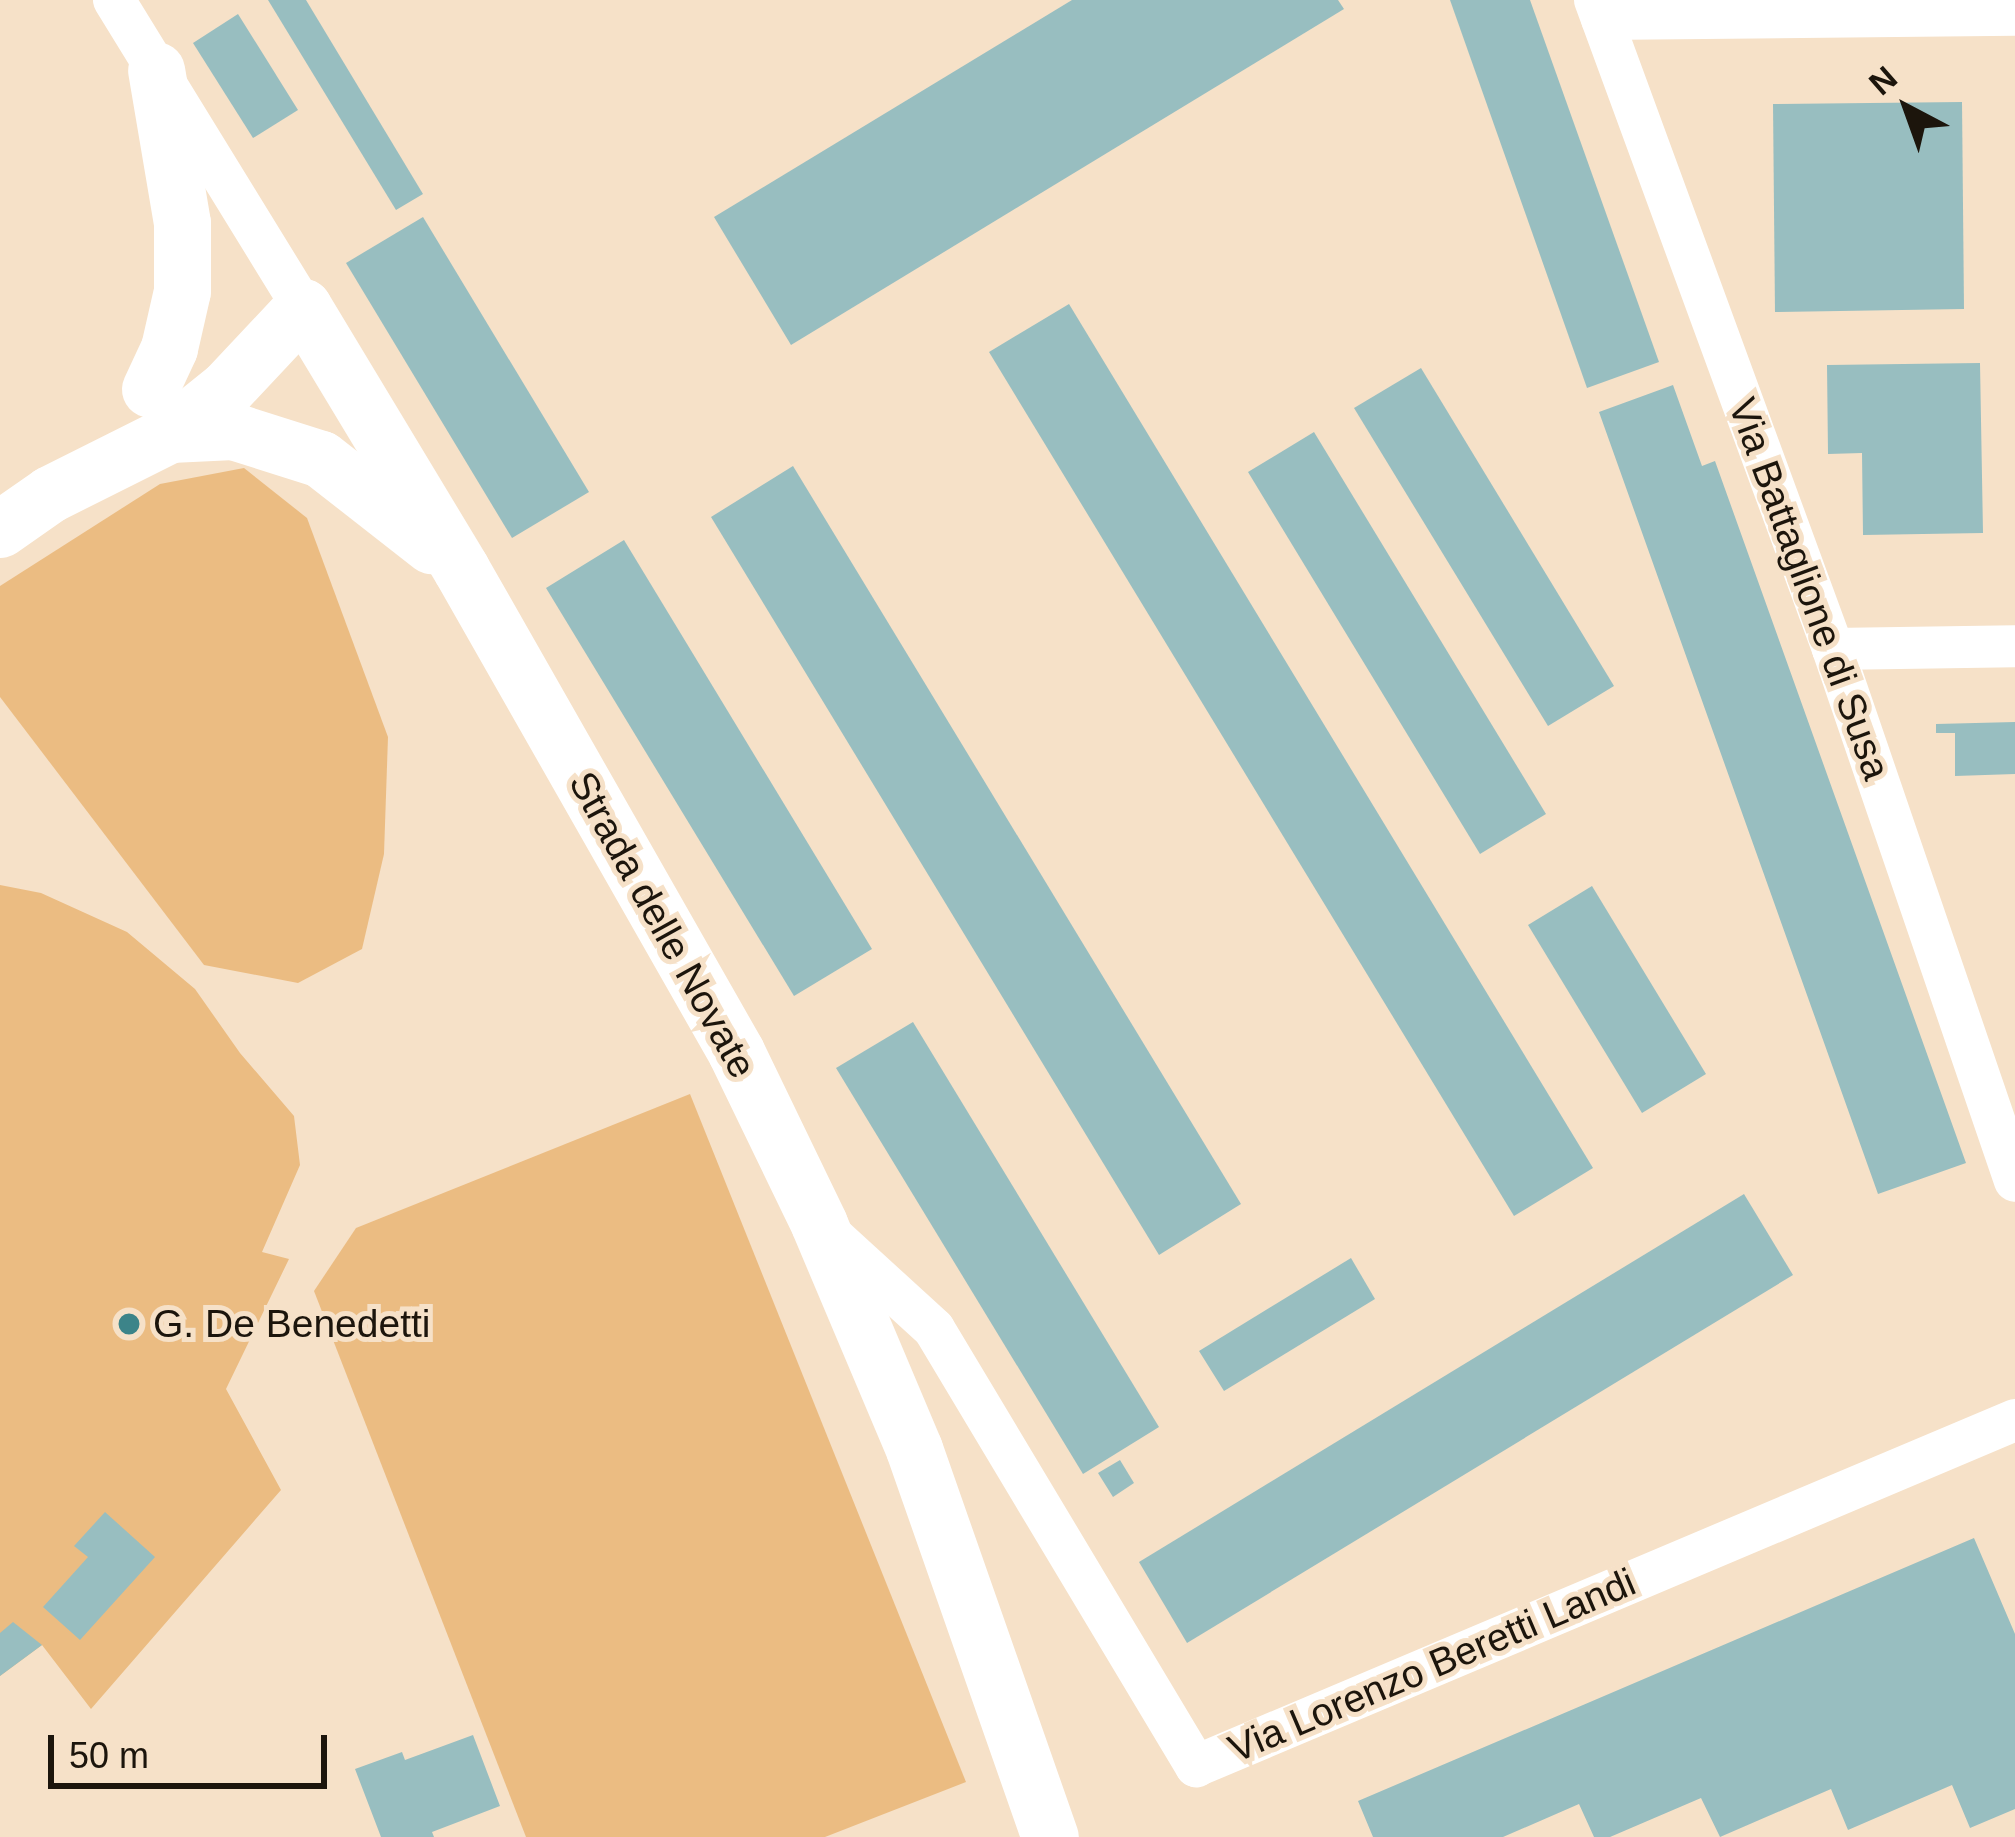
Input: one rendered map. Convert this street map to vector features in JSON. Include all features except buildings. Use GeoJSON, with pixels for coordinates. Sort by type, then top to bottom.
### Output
{"type":"FeatureCollection","features":[{"type":"Feature","properties":{"kind":"street","name":"Strada delle Novate"},"geometry":{"type":"LineString","coordinates":[[114,0],[461,568],[736,1052],[819,1224],[914,1450],[1050,1837]]}},
{"type":"Feature","properties":{"kind":"street"},"geometry":{"type":"LineString","coordinates":[[1599,10],[2015,15]]}},
{"type":"Feature","properties":{"kind":"street","name":"Via Battaglione di Susa"},"geometry":{"type":"LineString","coordinates":[[1599,10],[1833,650],[2015,1181]]}},
{"type":"Feature","properties":{"kind":"street"},"geometry":{"type":"LineString","coordinates":[[156,70],[182,223],[182,291],[160,411]]}},
{"type":"Feature","properties":{"kind":"street"},"geometry":{"type":"LineString","coordinates":[[0,529],[160,411],[226,388],[303,308]]}},
{"type":"Feature","properties":{"kind":"street"},"geometry":{"type":"LineString","coordinates":[[160,411],[321,459],[461,568]]}},
{"type":"Feature","properties":{"kind":"street"},"geometry":{"type":"LineString","coordinates":[[1833,650],[2015,646]]}},
{"type":"Feature","properties":{"kind":"street","name":"Via Lorenzo Beretti Landi"},"geometry":{"type":"LineString","coordinates":[[819,1224],[934,1329],[1196,1766],[2015,1420]]}},
{"type":"Feature","properties":{"kind":"shaded area"},"geometry":{"type":"Polygon","coordinates":[[[244,468],[307,518],[388,737],[384,854],[362,949],[298,983],[204,965],[0,697],[0,586],[160,484],[244,468]]]}},
{"type":"Feature","properties":{"kind":"shaded area","name":"G. De Benedetti"},"geometry":{"type":"Polygon","coordinates":[[[0,885],[41,893],[127,932],[195,989],[240,1053],[294,1116],[300,1165],[262,1252],[289,1259],[226,1389],[281,1490],[91,1709],[42,1645],[0,1676],[0,885]]]}},
{"type":"Feature","properties":{"kind":"shaded area"},"geometry":{"type":"Polygon","coordinates":[[[690,1094],[966,1782],[825,1837],[526,1837],[314,1291],[356,1228],[690,1094]]]}},
{"type":"Feature","properties":{"kind":"place","name":"G. De Benedetti"},"geometry":{"type":"Point","coordinates":[129,1324]}}]}
